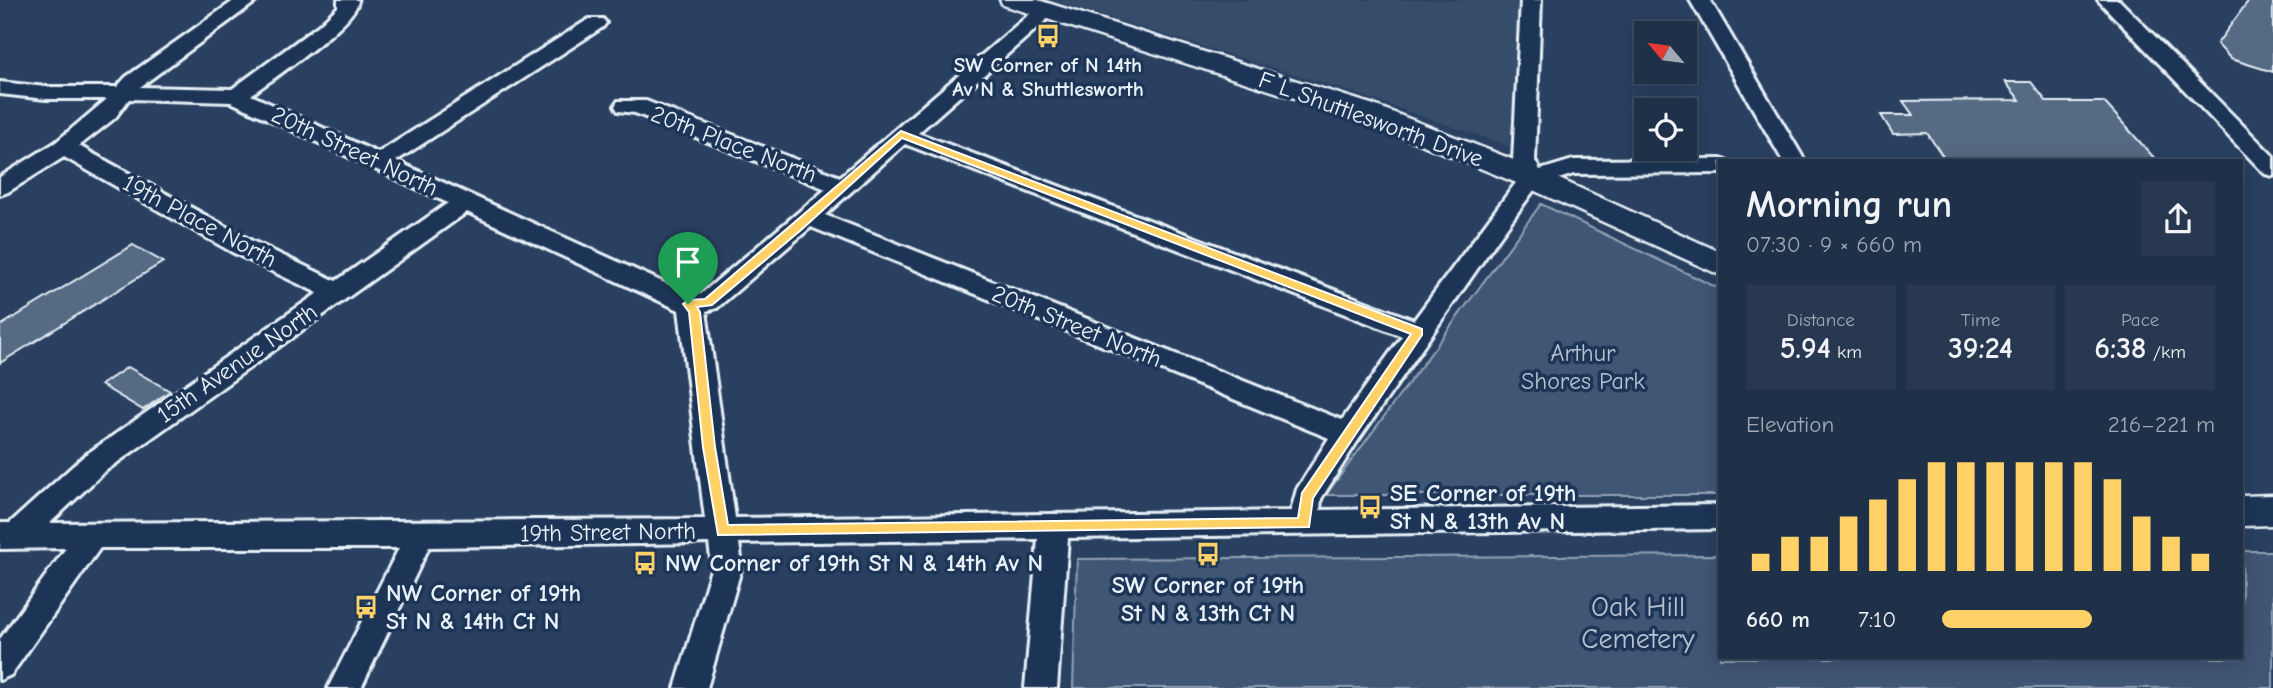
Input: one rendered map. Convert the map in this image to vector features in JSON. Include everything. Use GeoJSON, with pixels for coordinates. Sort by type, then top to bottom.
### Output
{"type":"FeatureCollection","features":[{"type":"Feature","properties":{"kind":"main road","name":"F L Shuttlesworth Drive"},"geometry":{"type":"LineString","coordinates":[[1012,0],[1364,111],[1534,179],[1718,263]]}},
{"type":"Feature","properties":{"kind":"main road"},"geometry":{"type":"LineString","coordinates":[[2243,511],[2273,510]]}},
{"type":"Feature","properties":{"kind":"street"},"geometry":{"type":"LineString","coordinates":[[0,187],[64,147],[107,113],[133,81],[248,0]]}},
{"type":"Feature","properties":{"kind":"street"},"geometry":{"type":"LineString","coordinates":[[236,96],[326,29],[348,8],[348,0]]}},
{"type":"Feature","properties":{"kind":"street"},"geometry":{"type":"LineString","coordinates":[[1531,0],[1524,161],[1534,179]]}},
{"type":"Feature","properties":{"kind":"street"},"geometry":{"type":"LineString","coordinates":[[1700,0],[1793,159]]}},
{"type":"Feature","properties":{"kind":"street"},"geometry":{"type":"LineString","coordinates":[[2108,0],[2273,169]]}},
{"type":"Feature","properties":{"kind":"street"},"geometry":{"type":"LineString","coordinates":[[688,304],[708,302],[1046,10]]}},
{"type":"Feature","properties":{"kind":"street"},"geometry":{"type":"LineString","coordinates":[[379,162],[596,23]]}},
{"type":"Feature","properties":{"kind":"street","name":"20th Street North"},"geometry":{"type":"LineString","coordinates":[[0,88],[46,93],[215,93],[236,96],[688,304]]}},
{"type":"Feature","properties":{"kind":"street","name":"20th Place North"},"geometry":{"type":"LineString","coordinates":[[626,106],[638,106],[841,186]]}},
{"type":"Feature","properties":{"kind":"street"},"geometry":{"type":"LineString","coordinates":[[901,134],[1418,332]]}},
{"type":"Feature","properties":{"kind":"street","name":"19th Place North"},"geometry":{"type":"LineString","coordinates":[[64,147],[241,246],[338,292]]}},
{"type":"Feature","properties":{"kind":"street"},"geometry":{"type":"LineString","coordinates":[[1304,523],[1307,497],[1347,434],[1489,233],[1529,181],[1573,167],[1718,166]]}},
{"type":"Feature","properties":{"kind":"street","name":"15th Avenue North"},"geometry":{"type":"LineString","coordinates":[[9,536],[94,464],[466,201]]}},
{"type":"Feature","properties":{"kind":"street","name":"20th Street North"},"geometry":{"type":"LineString","coordinates":[[807,218],[1347,434]]}},
{"type":"Feature","properties":{"kind":"street"},"geometry":{"type":"LineString","coordinates":[[688,304],[694,312],[709,447],[727,566],[691,688]]}},
{"type":"Feature","properties":{"kind":"street","name":"19th Street North"},"geometry":{"type":"LineString","coordinates":[[9,536],[419,535],[1718,517]]}},
{"type":"Feature","properties":{"kind":"street"},"geometry":{"type":"LineString","coordinates":[[1041,688],[1055,526]]}},
{"type":"Feature","properties":{"kind":"street"},"geometry":{"type":"LineString","coordinates":[[344,688],[419,535]]}},
{"type":"Feature","properties":{"kind":"street"},"geometry":{"type":"LineString","coordinates":[[0,665],[92,536]]}},
{"type":"Feature","properties":{"kind":"shaded area"},"geometry":{"type":"Polygon","coordinates":[[[1051,0],[1518,2],[1512,147],[1352,92],[1051,0]]]}},
{"type":"Feature","properties":{"kind":"green space","name":"Arthur Shores Park"},"geometry":{"type":"Polygon","coordinates":[[[1541,204],[1718,288],[1718,495],[1326,495],[1541,204]]]}},
{"type":"Feature","properties":{"kind":"green space","name":"Oak Hill Cemetery"},"geometry":{"type":"Polygon","coordinates":[[[2243,551],[2273,551],[2273,688],[1073,688],[1077,559],[1718,555],[1718,659],[2243,659],[2243,551]]]}},
{"type":"Feature","properties":{"kind":"building"},"geometry":{"type":"Polygon","coordinates":[[[2249,0],[2273,0],[2273,72],[2231,59],[2217,44],[2249,0]]]}},
{"type":"Feature","properties":{"kind":"building"},"geometry":{"type":"Polygon","coordinates":[[[2005,82],[2031,82],[2047,102],[2104,102],[2155,159],[1945,159],[1927,133],[1893,134],[1881,115],[1913,115],[1903,101],[2020,100],[2005,82]]]}},
{"type":"Feature","properties":{"kind":"building"},"geometry":{"type":"Polygon","coordinates":[[[133,245],[163,262],[0,363],[0,326],[133,245]]]}},
{"type":"Feature","properties":{"kind":"building"},"geometry":{"type":"Polygon","coordinates":[[[128,367],[170,391],[143,410],[101,385],[128,367]]]}},
{"type":"Feature","properties":{"kind":"place","name":"SW Corner of N 14th Av N & Shuttlesworth"},"geometry":{"type":"Point","coordinates":[1048,36]}},
{"type":"Feature","properties":{"kind":"place","name":"SE Corner of 19th St N & 13th Av N"},"geometry":{"type":"Point","coordinates":[1370,507]}},
{"type":"Feature","properties":{"kind":"place","name":"SW Corner of 19th St N & 13th Ct N"},"geometry":{"type":"Point","coordinates":[1208,554]}},
{"type":"Feature","properties":{"kind":"place","name":"NW Corner of 19th St N & 14th Av N"},"geometry":{"type":"Point","coordinates":[645,563]}},
{"type":"Feature","properties":{"kind":"place","name":"NW Corner of 19th St N & 14th Ct N"},"geometry":{"type":"Point","coordinates":[366,607]}},
{"type":"Feature","properties":{"kind":"route"},"geometry":{"type":"LineString","coordinates":[[901,134],[1418,332],[1307,497],[1304,523],[723,531],[709,447],[694,312],[688,304],[708,302],[798,227],[901,134]]}}]}
